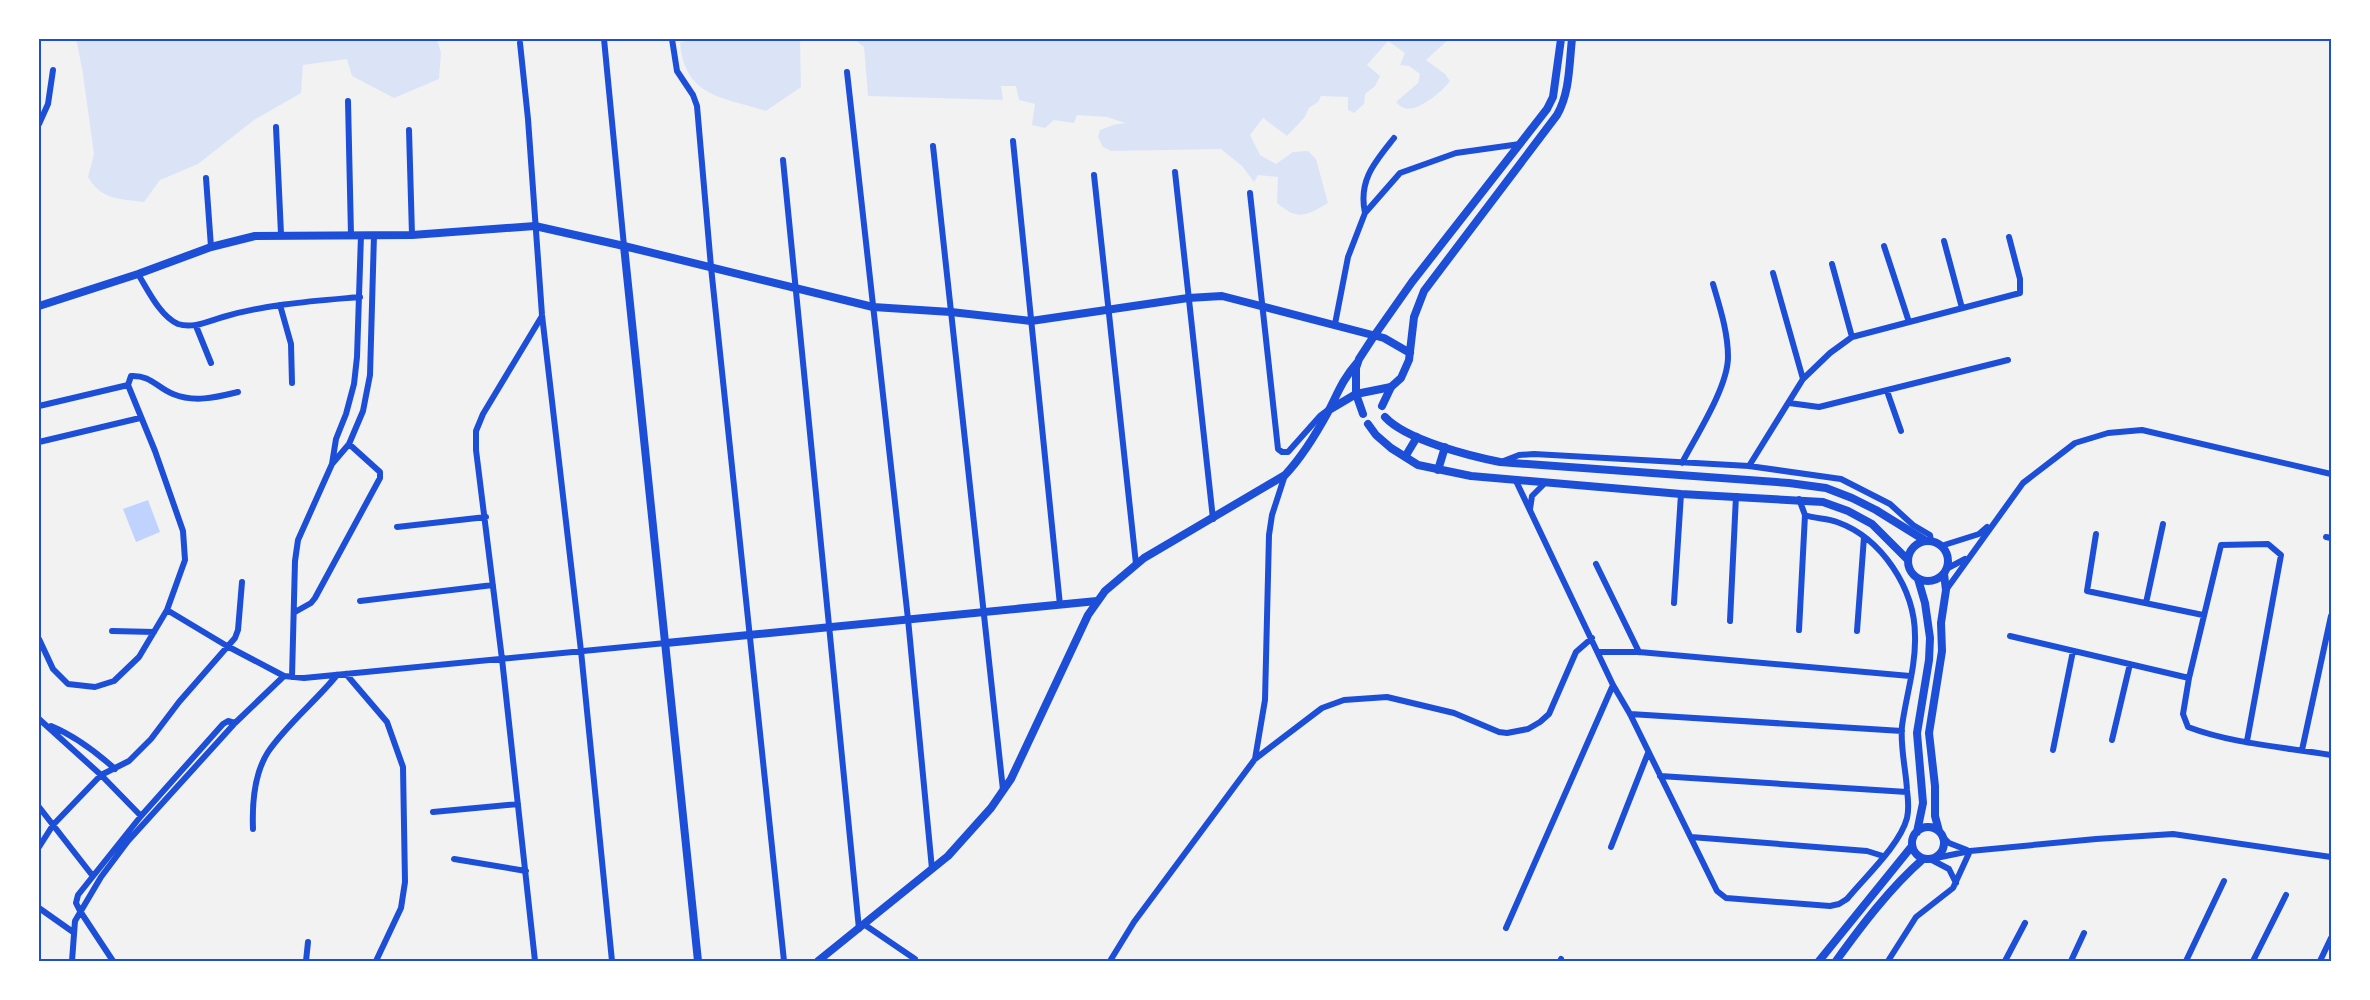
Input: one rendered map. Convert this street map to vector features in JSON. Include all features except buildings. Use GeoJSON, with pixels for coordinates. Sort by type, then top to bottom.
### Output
{"type":"FeatureCollection","features":[{"type":"Feature","properties":{"kind":"main road"},"geometry":{"type":"LineString","coordinates":[[823,960],[933,869],[964,838],[1003,791],[1097,601],[1136,564],[1285,475],[1298,461],[1329,410],[1344,377],[1357,363],[1412,282],[1547,109],[1553,97],[1561,39]]}},
{"type":"Feature","properties":{"kind":"main road"},"geometry":{"type":"LineString","coordinates":[[1329,410],[1356,394],[1391,387],[1404,372],[1410,353],[1414,317],[1424,291],[1564,104],[1572,39]]}},
{"type":"Feature","properties":{"kind":"main road"},"geometry":{"type":"LineString","coordinates":[[698,961],[624,246],[873,307],[951,312],[1031,321],[1188,298],[1222,296],[1335,324],[1393,342],[1410,353]]}},
{"type":"Feature","properties":{"kind":"main road"},"geometry":{"type":"LineString","coordinates":[[1356,394],[1357,363]]}},
{"type":"Feature","properties":{"kind":"street"},"geometry":{"type":"LineString","coordinates":[[39,306],[138,274],[211,247],[255,236],[281,234],[412,235],[535,226],[624,246],[604,39]]}},
{"type":"Feature","properties":{"kind":"street"},"geometry":{"type":"LineString","coordinates":[[672,39],[677,71],[693,95],[697,106],[711,267],[784,961]]}},
{"type":"Feature","properties":{"kind":"street"},"geometry":{"type":"LineString","coordinates":[[520,43],[528,119],[542,315],[581,651],[612,961]]}},
{"type":"Feature","properties":{"kind":"street"},"geometry":{"type":"LineString","coordinates":[[39,124],[48,104],[53,70]]}},
{"type":"Feature","properties":{"kind":"street"},"geometry":{"type":"LineString","coordinates":[[847,72],[908,620],[933,869]]}},
{"type":"Feature","properties":{"kind":"street"},"geometry":{"type":"LineString","coordinates":[[348,101],[351,235]]}},
{"type":"Feature","properties":{"kind":"street"},"geometry":{"type":"LineString","coordinates":[[276,127],[281,234]]}},
{"type":"Feature","properties":{"kind":"street"},"geometry":{"type":"LineString","coordinates":[[409,130],[412,235]]}},
{"type":"Feature","properties":{"kind":"street"},"geometry":{"type":"LineString","coordinates":[[1365,213],[1362,198],[1370,169],[1394,138]]}},
{"type":"Feature","properties":{"kind":"street"},"geometry":{"type":"LineString","coordinates":[[1013,141],[1060,605]]}},
{"type":"Feature","properties":{"kind":"street"},"geometry":{"type":"LineString","coordinates":[[1335,324],[1348,257],[1365,213],[1400,173],[1456,153],[1520,144]]}},
{"type":"Feature","properties":{"kind":"street"},"geometry":{"type":"LineString","coordinates":[[933,146],[1003,791]]}},
{"type":"Feature","properties":{"kind":"street"},"geometry":{"type":"LineString","coordinates":[[783,160],[829,627],[862,927],[915,958]]}},
{"type":"Feature","properties":{"kind":"street"},"geometry":{"type":"LineString","coordinates":[[1175,171],[1213,519]]}},
{"type":"Feature","properties":{"kind":"street"},"geometry":{"type":"LineString","coordinates":[[1094,175],[1136,564]]}},
{"type":"Feature","properties":{"kind":"street"},"geometry":{"type":"LineString","coordinates":[[206,178],[211,247]]}},
{"type":"Feature","properties":{"kind":"street"},"geometry":{"type":"LineString","coordinates":[[1250,193],[1264,305],[1277,447],[1282,452],[1288,452],[1320,416],[1329,410]]}},
{"type":"Feature","properties":{"kind":"street"},"geometry":{"type":"LineString","coordinates":[[292,677],[295,561],[298,540],[332,464],[336,439],[354,384],[360,297],[361,235]]}},
{"type":"Feature","properties":{"kind":"street"},"geometry":{"type":"LineString","coordinates":[[332,464],[349,444],[363,411],[370,375],[374,235]]}},
{"type":"Feature","properties":{"kind":"street"},"geometry":{"type":"LineString","coordinates":[[1749,466],[1803,379],[1830,353],[1852,337],[2020,293],[2020,279],[2009,237]]}},
{"type":"Feature","properties":{"kind":"street"},"geometry":{"type":"LineString","coordinates":[[1944,240],[1962,308]]}},
{"type":"Feature","properties":{"kind":"street"},"geometry":{"type":"LineString","coordinates":[[1884,246],[1909,322]]}},
{"type":"Feature","properties":{"kind":"street"},"geometry":{"type":"LineString","coordinates":[[1832,264],[1852,337]]}},
{"type":"Feature","properties":{"kind":"street"},"geometry":{"type":"LineString","coordinates":[[1773,273],[1803,379]]}},
{"type":"Feature","properties":{"kind":"street"},"geometry":{"type":"LineString","coordinates":[[138,274],[169,318],[183,325],[196,326],[227,316],[280,305],[360,297]]}},
{"type":"Feature","properties":{"kind":"street"},"geometry":{"type":"LineString","coordinates":[[1682,463],[1719,390],[1728,359],[1724,322],[1713,284]]}},
{"type":"Feature","properties":{"kind":"street"},"geometry":{"type":"LineString","coordinates":[[280,305],[291,344],[292,383]]}},
{"type":"Feature","properties":{"kind":"street"},"geometry":{"type":"LineString","coordinates":[[535,961],[486,517],[476,450],[476,431],[483,414],[542,315]]}},
{"type":"Feature","properties":{"kind":"street"},"geometry":{"type":"LineString","coordinates":[[196,326],[211,363]]}},
{"type":"Feature","properties":{"kind":"street"},"geometry":{"type":"LineString","coordinates":[[1789,404],[1819,407],[2008,360]]}},
{"type":"Feature","properties":{"kind":"street"},"geometry":{"type":"LineString","coordinates":[[39,639],[53,669],[68,684],[95,687],[114,681],[139,657],[167,610],[185,560],[183,531],[155,451],[128,385],[131,376],[143,376],[173,394],[197,399],[238,392]]}},
{"type":"Feature","properties":{"kind":"street"},"geometry":{"type":"LineString","coordinates":[[39,406],[128,385]]}},
{"type":"Feature","properties":{"kind":"street"},"geometry":{"type":"LineString","coordinates":[[1382,406],[1391,387]]}},
{"type":"Feature","properties":{"kind":"street"},"geometry":{"type":"LineString","coordinates":[[1887,391],[1900,431]]}},
{"type":"Feature","properties":{"kind":"street"},"geometry":{"type":"LineString","coordinates":[[1356,394],[1363,414]]}},
{"type":"Feature","properties":{"kind":"street"},"geometry":{"type":"LineString","coordinates":[[1385,417],[1394,425],[1417,437],[1472,456],[1500,462],[1789,483],[1826,488],[1876,510],[1928,541],[1941,546],[1948,556],[1946,590],[1941,623],[1942,651],[1929,733],[1935,786],[1935,816],[1941,834],[1943,851],[1907,873],[1836,961]]}},
{"type":"Feature","properties":{"kind":"street"},"geometry":{"type":"LineString","coordinates":[[39,442],[140,418]]}},
{"type":"Feature","properties":{"kind":"street"},"geometry":{"type":"LineString","coordinates":[[1368,424],[1383,442],[1405,457],[1418,465],[1438,471],[1516,481],[1823,502],[1848,511],[1872,524],[1908,560],[1912,574],[1918,579],[1932,582],[1969,557]]}},
{"type":"Feature","properties":{"kind":"street"},"geometry":{"type":"LineString","coordinates":[[1946,590],[2023,483],[2045,464],[2075,444],[2108,433],[2142,430],[2331,474]]}},
{"type":"Feature","properties":{"kind":"street"},"geometry":{"type":"LineString","coordinates":[[1405,457],[1417,437]]}},
{"type":"Feature","properties":{"kind":"street"},"geometry":{"type":"LineString","coordinates":[[295,612],[311,603],[380,478],[380,472],[349,444]]}},
{"type":"Feature","properties":{"kind":"street"},"geometry":{"type":"LineString","coordinates":[[1438,471],[1445,447]]}},
{"type":"Feature","properties":{"kind":"street"},"geometry":{"type":"LineString","coordinates":[[1500,462],[1526,454],[1749,466],[1841,479],[1890,504],[1913,525],[1930,535],[1928,541],[1913,548],[1908,560]]}},
{"type":"Feature","properties":{"kind":"street"},"geometry":{"type":"LineString","coordinates":[[1255,759],[1265,700],[1269,535],[1272,515],[1285,475]]}},
{"type":"Feature","properties":{"kind":"street"},"geometry":{"type":"LineString","coordinates":[[1516,481],[1613,685],[1630,714],[1717,891],[1726,898],[1830,906],[1839,904],[1847,898],[1897,838],[1907,818],[1908,792],[1902,730],[1916,634],[1911,603],[1901,580],[1885,558],[1864,537],[1836,522],[1805,515]]}},
{"type":"Feature","properties":{"kind":"street"},"geometry":{"type":"LineString","coordinates":[[1530,510],[1532,496],[1545,483]]}},
{"type":"Feature","properties":{"kind":"street"},"geometry":{"type":"LineString","coordinates":[[1674,603],[1681,494]]}},
{"type":"Feature","properties":{"kind":"street"},"geometry":{"type":"LineString","coordinates":[[1730,621],[1736,496]]}},
{"type":"Feature","properties":{"kind":"street"},"geometry":{"type":"LineString","coordinates":[[1799,499],[1805,515],[1799,630]]}},
{"type":"Feature","properties":{"kind":"street"},"geometry":{"type":"LineString","coordinates":[[397,527],[486,517]]}},
{"type":"Feature","properties":{"kind":"street"},"geometry":{"type":"LineString","coordinates":[[1941,546],[1979,534],[1996,518]]}},
{"type":"Feature","properties":{"kind":"street"},"geometry":{"type":"LineString","coordinates":[[2146,603],[2163,524]]}},
{"type":"Feature","properties":{"kind":"street"},"geometry":{"type":"LineString","coordinates":[[2096,534],[2087,591],[2203,615]]}},
{"type":"Feature","properties":{"kind":"street"},"geometry":{"type":"LineString","coordinates":[[1857,632],[1864,537]]}},
{"type":"Feature","properties":{"kind":"street"},"geometry":{"type":"LineString","coordinates":[[2247,741],[2281,555],[2268,544],[2220,545],[2189,678],[2183,714],[2188,728],[2207,735],[2331,755]]}},
{"type":"Feature","properties":{"kind":"street"},"geometry":{"type":"LineString","coordinates":[[1596,564],[1639,652]]}},
{"type":"Feature","properties":{"kind":"street"},"geometry":{"type":"LineString","coordinates":[[1819,961],[1912,846],[1917,832],[1923,803],[1917,733],[1929,660],[1930,638],[1925,603],[1918,579]]}},
{"type":"Feature","properties":{"kind":"street"},"geometry":{"type":"LineString","coordinates":[[39,847],[53,825],[101,776],[129,761],[151,739],[226,646],[235,638],[238,630],[242,582]]}},
{"type":"Feature","properties":{"kind":"street"},"geometry":{"type":"LineString","coordinates":[[360,601],[493,585]]}},
{"type":"Feature","properties":{"kind":"street"},"geometry":{"type":"LineString","coordinates":[[167,610],[226,646],[284,676],[304,678],[1097,601]]}},
{"type":"Feature","properties":{"kind":"street"},"geometry":{"type":"LineString","coordinates":[[2302,750],[2331,616]]}},
{"type":"Feature","properties":{"kind":"street"},"geometry":{"type":"LineString","coordinates":[[112,631],[154,632]]}},
{"type":"Feature","properties":{"kind":"street"},"geometry":{"type":"LineString","coordinates":[[2010,636],[2189,678]]}},
{"type":"Feature","properties":{"kind":"street"},"geometry":{"type":"LineString","coordinates":[[1110,961],[1134,922],[1255,759],[1322,708],[1337,702],[1359,698],[1387,697],[1454,713],[1504,734],[1528,729],[1548,714],[1576,652],[1592,638]]}},
{"type":"Feature","properties":{"kind":"street"},"geometry":{"type":"LineString","coordinates":[[2053,750],[2073,651]]}},
{"type":"Feature","properties":{"kind":"street"},"geometry":{"type":"LineString","coordinates":[[1598,652],[1639,652],[1910,676]]}},
{"type":"Feature","properties":{"kind":"street"},"geometry":{"type":"LineString","coordinates":[[2112,740],[2130,664]]}},
{"type":"Feature","properties":{"kind":"street"},"geometry":{"type":"LineString","coordinates":[[346,674],[387,722],[403,767],[405,882],[401,908],[376,961]]}},
{"type":"Feature","properties":{"kind":"street"},"geometry":{"type":"LineString","coordinates":[[253,829],[252,802],[268,753],[320,697],[337,675]]}},
{"type":"Feature","properties":{"kind":"street"},"geometry":{"type":"LineString","coordinates":[[72,961],[73,932],[80,911],[128,841],[236,723],[284,676]]}},
{"type":"Feature","properties":{"kind":"street"},"geometry":{"type":"LineString","coordinates":[[1506,928],[1613,685]]}},
{"type":"Feature","properties":{"kind":"street"},"geometry":{"type":"LineString","coordinates":[[1630,714],[1902,730]]}},
{"type":"Feature","properties":{"kind":"street"},"geometry":{"type":"LineString","coordinates":[[39,719],[141,816]]}},
{"type":"Feature","properties":{"kind":"street"},"geometry":{"type":"LineString","coordinates":[[113,961],[80,911],[76,903],[78,895],[141,816],[223,724],[228,721],[236,723]]}},
{"type":"Feature","properties":{"kind":"street"},"geometry":{"type":"LineString","coordinates":[[46,724],[63,731],[92,749],[115,769]]}},
{"type":"Feature","properties":{"kind":"street"},"geometry":{"type":"LineString","coordinates":[[1611,847],[1648,753]]}},
{"type":"Feature","properties":{"kind":"street"},"geometry":{"type":"LineString","coordinates":[[1660,776],[1908,792]]}},
{"type":"Feature","properties":{"kind":"street"},"geometry":{"type":"LineString","coordinates":[[433,813],[518,804]]}},
{"type":"Feature","properties":{"kind":"street"},"geometry":{"type":"LineString","coordinates":[[39,807],[92,875]]}},
{"type":"Feature","properties":{"kind":"street"},"geometry":{"type":"LineString","coordinates":[[1917,832],[1928,827],[1941,834],[1949,843],[1970,851]]}},
{"type":"Feature","properties":{"kind":"street"},"geometry":{"type":"LineString","coordinates":[[1930,859],[1970,851],[2173,834],[2331,857]]}},
{"type":"Feature","properties":{"kind":"street"},"geometry":{"type":"LineString","coordinates":[[1691,837],[1867,851],[1883,856]]}},
{"type":"Feature","properties":{"kind":"street"},"geometry":{"type":"LineString","coordinates":[[1912,846],[1916,854],[1949,870],[1956,883]]}},
{"type":"Feature","properties":{"kind":"street"},"geometry":{"type":"LineString","coordinates":[[1888,961],[1916,917],[1948,893],[1956,883],[1970,851]]}},
{"type":"Feature","properties":{"kind":"street"},"geometry":{"type":"LineString","coordinates":[[454,859],[526,871]]}},
{"type":"Feature","properties":{"kind":"street"},"geometry":{"type":"LineString","coordinates":[[2186,961],[2223,881]]}},
{"type":"Feature","properties":{"kind":"street"},"geometry":{"type":"LineString","coordinates":[[2253,961],[2286,895]]}},
{"type":"Feature","properties":{"kind":"street"},"geometry":{"type":"LineString","coordinates":[[39,908],[73,932]]}},
{"type":"Feature","properties":{"kind":"street"},"geometry":{"type":"LineString","coordinates":[[2005,961],[2025,923]]}},
{"type":"Feature","properties":{"kind":"street"},"geometry":{"type":"LineString","coordinates":[[2071,961],[2084,933]]}},
{"type":"Feature","properties":{"kind":"street"},"geometry":{"type":"LineString","coordinates":[[2320,961],[2331,939]]}},
{"type":"Feature","properties":{"kind":"street"},"geometry":{"type":"LineString","coordinates":[[306,961],[308,942]]}},
{"type":"Feature","properties":{"kind":"shaded area"},"geometry":{"type":"Polygon","coordinates":[[[76,39],[437,39],[441,53],[439,79],[394,98],[352,76],[347,59],[303,65],[301,93],[254,120],[198,164],[160,180],[144,202],[119,199],[105,194],[93,185],[88,177],[94,154],[76,39]]]}},
{"type":"Feature","properties":{"kind":"shaded area"},"geometry":{"type":"Polygon","coordinates":[[[693,39],[800,39],[801,87],[766,111],[721,98],[698,85],[689,74],[683,61],[680,43],[693,39]]]}},
{"type":"Feature","properties":{"kind":"shaded area"},"geometry":{"type":"Polygon","coordinates":[[[854,39],[1449,39],[1426,60],[1445,74],[1450,81],[1436,95],[1422,104],[1409,109],[1402,107],[1396,102],[1418,83],[1420,74],[1409,66],[1400,65],[1405,53],[1388,41],[1367,65],[1380,76],[1375,86],[1365,94],[1364,104],[1354,113],[1348,110],[1348,97],[1321,96],[1287,136],[1263,118],[1250,135],[1260,155],[1276,164],[1293,152],[1308,151],[1316,159],[1328,203],[1302,215],[1284,209],[1277,203],[1278,177],[1258,175],[1254,182],[1242,166],[1221,149],[1111,151],[1103,147],[1098,137],[1100,130],[1125,123],[1107,117],[1077,115],[1074,123],[1054,120],[1045,128],[1032,125],[1035,104],[1019,100],[1016,86],[1001,86],[1003,100],[868,96],[864,47],[854,39]]]}},
{"type":"Feature","properties":{"kind":"water"},"geometry":{"type":"Polygon","coordinates":[[[148,500],[160,532],[136,542],[123,509],[148,500]]]}}]}
